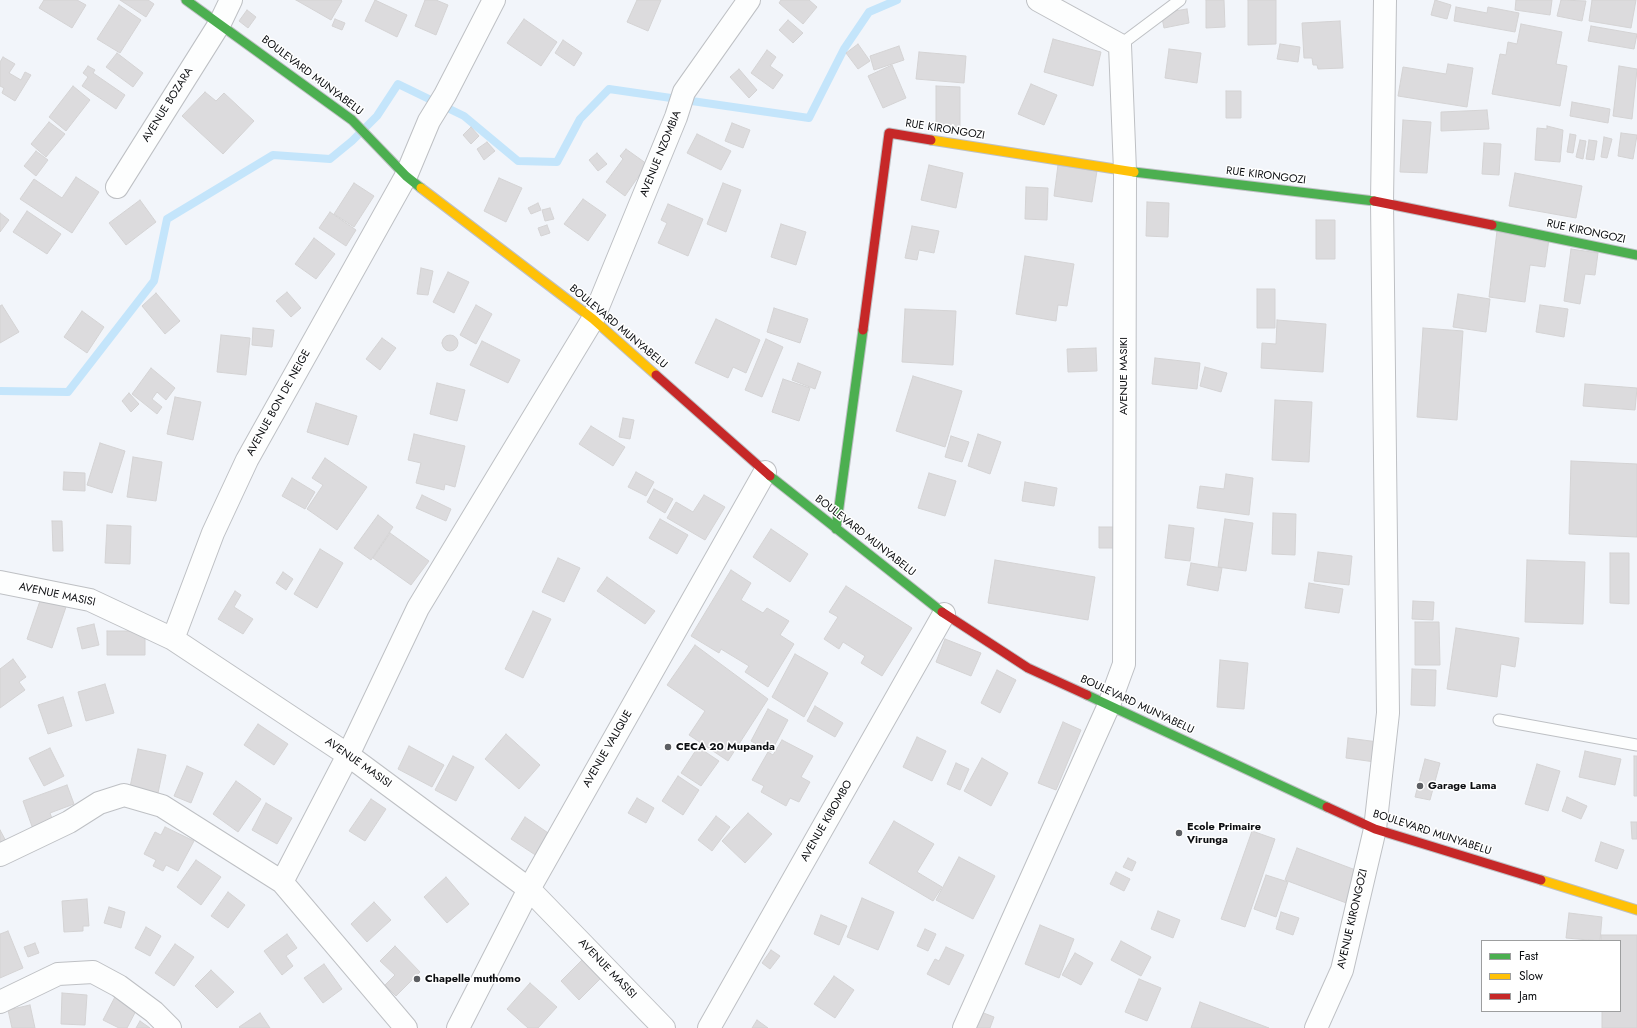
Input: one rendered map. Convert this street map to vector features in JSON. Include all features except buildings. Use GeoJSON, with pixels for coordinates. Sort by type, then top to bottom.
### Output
{"type":"FeatureCollection","features":[{"type":"Feature","properties":{"kind":"street","name":"BOULEVARD MUNYABELU"},"geometry":{"type":"LineString","coordinates":[[186,0],[220,22],[352,120],[406,176],[593,319],[765,472],[836,529],[944,614],[1028,668],[1375,829],[1637,910]]}},
{"type":"Feature","properties":{"kind":"street","name":"AVENUE BOZARA"},"geometry":{"type":"LineString","coordinates":[[117,187],[220,22],[231,0]]}},
{"type":"Feature","properties":{"kind":"street","name":"AVENUE BON DE NEIGE"},"geometry":{"type":"LineString","coordinates":[[173,639],[213,533],[247,460],[406,176],[429,121],[445,95],[494,0]]}},
{"type":"Feature","properties":{"kind":"street","name":"AVENUE NZOMBIA"},"geometry":{"type":"LineString","coordinates":[[282,882],[348,756],[418,608],[593,319],[676,117],[684,92],[749,0]]}},
{"type":"Feature","properties":{"kind":"street"},"geometry":{"type":"LineString","coordinates":[[1038,0],[1120,45]]}},
{"type":"Feature","properties":{"kind":"street","name":"AVENUE KIRONGOZI"},"geometry":{"type":"LineString","coordinates":[[1316,1028],[1342,970],[1375,829],[1388,713],[1382,202],[1385,0]]}},
{"type":"Feature","properties":{"kind":"street","name":"AVENUE MASIKI"},"geometry":{"type":"LineString","coordinates":[[964,1028],[1109,705],[1124,664],[1125,171],[1120,45]]}},
{"type":"Feature","properties":{"kind":"street","name":"RUE KIRONGOZI"},"geometry":{"type":"LineString","coordinates":[[836,529],[889,133],[1125,171],[1382,202],[1637,255]]}},
{"type":"Feature","properties":{"kind":"street","name":"AVENUE VALIQUE"},"geometry":{"type":"LineString","coordinates":[[458,1028],[529,889],[765,472]]}},
{"type":"Feature","properties":{"kind":"street","name":"AVENUE MASISI"},"geometry":{"type":"LineString","coordinates":[[0,582],[90,600],[173,639],[348,756],[529,889],[664,1028]]}},
{"type":"Feature","properties":{"kind":"street","name":"AVENUE KIBOMBO"},"geometry":{"type":"LineString","coordinates":[[709,1028],[944,614]]}},
{"type":"Feature","properties":{"kind":"street"},"geometry":{"type":"LineString","coordinates":[[0,855],[69,822],[100,803],[124,795],[162,806],[282,882],[406,1028]]}},
{"type":"Feature","properties":{"kind":"street"},"geometry":{"type":"LineString","coordinates":[[0,1002],[58,974],[94,972],[120,986],[154,1012],[170,1028]]}},
{"type":"Feature","properties":{"kind":"lane"},"geometry":{"type":"LineString","coordinates":[[1120,45],[1180,0]]}},
{"type":"Feature","properties":{"kind":"lane"},"geometry":{"type":"LineString","coordinates":[[1499,720],[1637,745]]}},
{"type":"Feature","properties":{"kind":"waterway"},"geometry":{"type":"LineString","coordinates":[[0,391],[68,392],[154,281],[167,219],[273,155],[330,159],[352,141],[377,116],[398,84],[464,116],[518,161],[557,162],[580,119],[609,89],[809,118],[844,49],[869,12],[897,0]]}},
{"type":"Feature","properties":{"kind":"traffic: fast"},"geometry":{"type":"LineString","coordinates":[[186,0],[352,120],[406,176],[421,188]]}},
{"type":"Feature","properties":{"kind":"traffic: fast"},"geometry":{"type":"LineString","coordinates":[[1134,172],[1374,201]]}},
{"type":"Feature","properties":{"kind":"traffic: fast"},"geometry":{"type":"LineString","coordinates":[[1492,225],[1637,255]]}},
{"type":"Feature","properties":{"kind":"traffic: fast"},"geometry":{"type":"LineString","coordinates":[[836,529],[863,330]]}},
{"type":"Feature","properties":{"kind":"traffic: fast"},"geometry":{"type":"LineString","coordinates":[[770,476],[942,612]]}},
{"type":"Feature","properties":{"kind":"traffic: fast"},"geometry":{"type":"LineString","coordinates":[[1087,695],[1327,807]]}},
{"type":"Feature","properties":{"kind":"traffic: slow"},"geometry":{"type":"LineString","coordinates":[[931,140],[1134,172]]}},
{"type":"Feature","properties":{"kind":"traffic: slow"},"geometry":{"type":"LineString","coordinates":[[421,188],[593,319],[656,375]]}},
{"type":"Feature","properties":{"kind":"traffic: slow"},"geometry":{"type":"LineString","coordinates":[[1541,880],[1637,910]]}},
{"type":"Feature","properties":{"kind":"traffic: jam"},"geometry":{"type":"LineString","coordinates":[[863,330],[889,133],[931,140]]}},
{"type":"Feature","properties":{"kind":"traffic: jam"},"geometry":{"type":"LineString","coordinates":[[1374,201],[1492,225]]}},
{"type":"Feature","properties":{"kind":"traffic: jam"},"geometry":{"type":"LineString","coordinates":[[656,375],[770,476]]}},
{"type":"Feature","properties":{"kind":"traffic: jam"},"geometry":{"type":"LineString","coordinates":[[942,612],[1028,668],[1087,695]]}},
{"type":"Feature","properties":{"kind":"traffic: jam"},"geometry":{"type":"LineString","coordinates":[[1327,807],[1375,829],[1541,880]]}},
{"type":"Feature","properties":{"kind":"place","name":"CECA 20 Mupanda"},"geometry":{"type":"Point","coordinates":[668,747]}},
{"type":"Feature","properties":{"kind":"place","name":"Garage Lama"},"geometry":{"type":"Point","coordinates":[1420,786]}},
{"type":"Feature","properties":{"kind":"place","name":"Ecole Primaire Virunga"},"geometry":{"type":"Point","coordinates":[1179,833]}},
{"type":"Feature","properties":{"kind":"place","name":"Chapelle muthomo"},"geometry":{"type":"Point","coordinates":[417,979]}}]}
